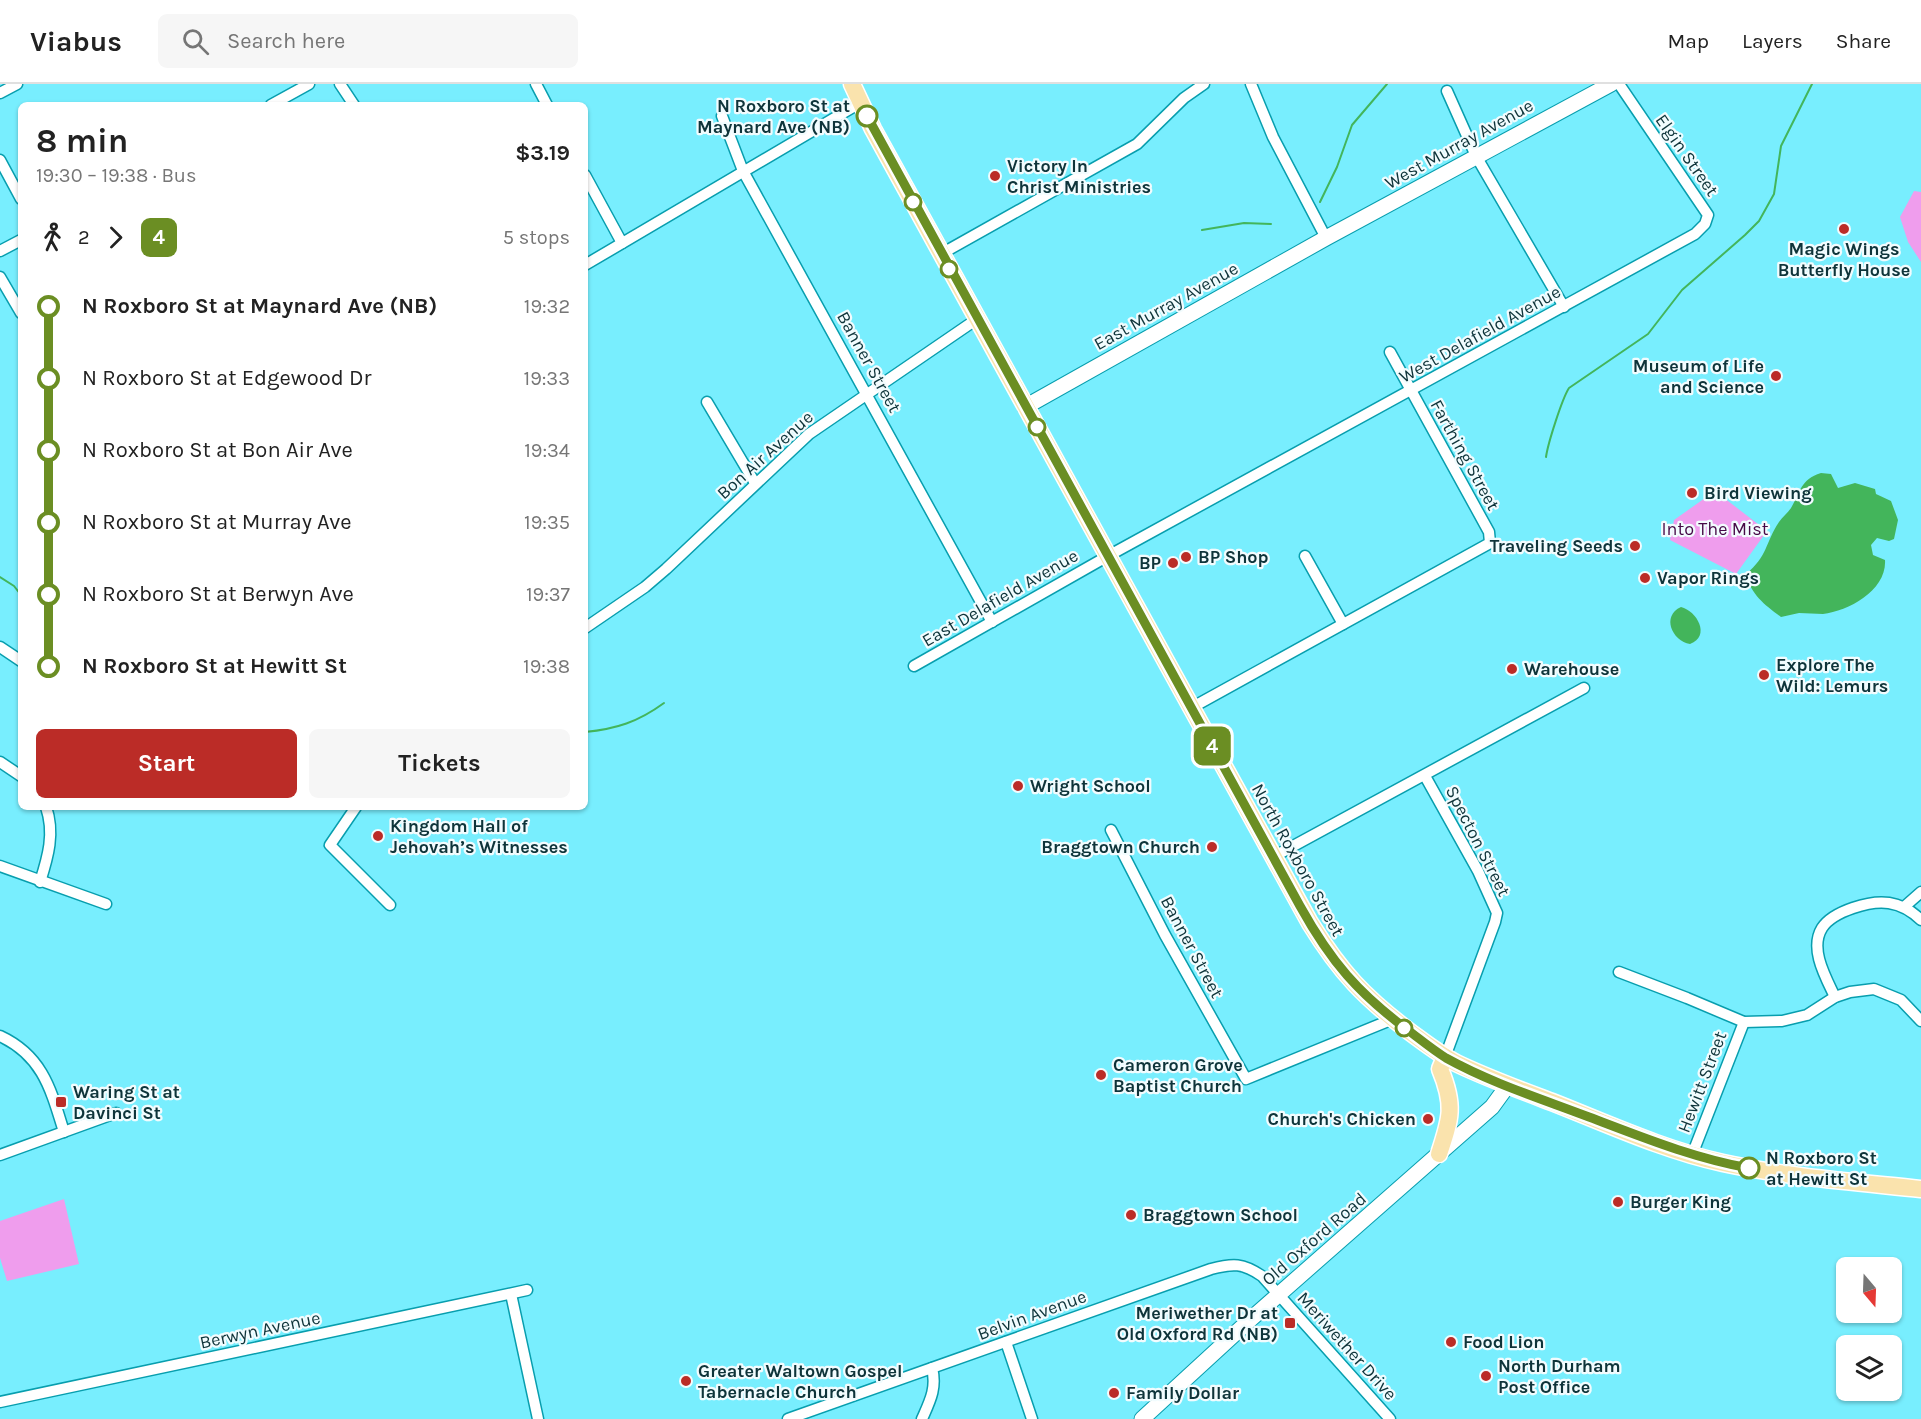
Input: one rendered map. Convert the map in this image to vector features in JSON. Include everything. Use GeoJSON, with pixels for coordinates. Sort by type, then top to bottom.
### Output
{"type":"FeatureCollection","features":[{"type":"Feature","properties":{"kind":"main road","name":"North Roxboro Street"},"geometry":{"type":"LineString","coordinates":[[852,84],[941,254],[1273,857],[1310,923],[1350,981],[1378,1008],[1444,1057],[1508,1085],[1692,1155],[1778,1173],[1921,1190]]}},
{"type":"Feature","properties":{"kind":"main road"},"geometry":{"type":"LineString","coordinates":[[1439,1154],[1451,1111],[1448,1090],[1440,1069],[1444,1057]]}},
{"type":"Feature","properties":{"kind":"street"},"geometry":{"type":"LineString","coordinates":[[0,93],[17,84]]}},
{"type":"Feature","properties":{"kind":"street"},"geometry":{"type":"LineString","coordinates":[[276,102],[309,84]]}},
{"type":"Feature","properties":{"kind":"street"},"geometry":{"type":"LineString","coordinates":[[340,84],[352,102]]}},
{"type":"Feature","properties":{"kind":"street"},"geometry":{"type":"LineString","coordinates":[[536,84],[545,102]]}},
{"type":"Feature","properties":{"kind":"street"},"geometry":{"type":"LineString","coordinates":[[941,254],[1137,144],[1184,98],[1204,84]]}},
{"type":"Feature","properties":{"kind":"street"},"geometry":{"type":"LineString","coordinates":[[1251,84],[1273,137],[1326,238]]}},
{"type":"Feature","properties":{"kind":"street","name":"West Murray Avenue"},"geometry":{"type":"LineString","coordinates":[[1326,238],[1611,84]]}},
{"type":"Feature","properties":{"kind":"street","name":"Elgin Street"},"geometry":{"type":"LineString","coordinates":[[1619,84],[1708,215]]}},
{"type":"Feature","properties":{"kind":"street"},"geometry":{"type":"LineString","coordinates":[[1447,91],[1476,156],[1564,307]]}},
{"type":"Feature","properties":{"kind":"street"},"geometry":{"type":"LineString","coordinates":[[588,264],[860,103]]}},
{"type":"Feature","properties":{"kind":"street","name":"Banner Street"},"geometry":{"type":"LineString","coordinates":[[722,116],[743,171],[992,622]]}},
{"type":"Feature","properties":{"kind":"street"},"geometry":{"type":"LineString","coordinates":[[0,160],[18,194]]}},
{"type":"Feature","properties":{"kind":"street"},"geometry":{"type":"LineString","coordinates":[[588,181],[622,243]]}},
{"type":"Feature","properties":{"kind":"street","name":"West Delafield Avenue"},"geometry":{"type":"LineString","coordinates":[[1260,473],[1695,234],[1705,224],[1708,215]]}},
{"type":"Feature","properties":{"kind":"street","name":"East Murray Avenue"},"geometry":{"type":"LineString","coordinates":[[1025,407],[1326,238]]}},
{"type":"Feature","properties":{"kind":"street"},"geometry":{"type":"LineString","coordinates":[[0,251],[18,242]]}},
{"type":"Feature","properties":{"kind":"street"},"geometry":{"type":"LineString","coordinates":[[0,277],[18,308]]}},
{"type":"Feature","properties":{"kind":"street","name":"Bon Air Avenue"},"geometry":{"type":"LineString","coordinates":[[588,626],[645,587],[666,569],[809,434],[977,319]]}},
{"type":"Feature","properties":{"kind":"street","name":"Farthing Street"},"geometry":{"type":"LineString","coordinates":[[1343,624],[1490,543],[1489,532],[1390,352]]}},
{"type":"Feature","properties":{"kind":"street"},"geometry":{"type":"LineString","coordinates":[[707,402],[755,483]]}},
{"type":"Feature","properties":{"kind":"street","name":"East Delafield Avenue"},"geometry":{"type":"LineString","coordinates":[[914,666],[1260,473]]}},
{"type":"Feature","properties":{"kind":"street"},"geometry":{"type":"LineString","coordinates":[[1191,708],[1343,624],[1305,556]]}},
{"type":"Feature","properties":{"kind":"street"},"geometry":{"type":"LineString","coordinates":[[0,647],[18,659]]}},
{"type":"Feature","properties":{"kind":"street"},"geometry":{"type":"LineString","coordinates":[[1273,857],[1584,688]]}},
{"type":"Feature","properties":{"kind":"street"},"geometry":{"type":"LineString","coordinates":[[0,762],[18,774]]}},
{"type":"Feature","properties":{"kind":"street","name":"Specton Street"},"geometry":{"type":"LineString","coordinates":[[1425,776],[1478,871],[1497,913],[1444,1057]]}},
{"type":"Feature","properties":{"kind":"street"},"geometry":{"type":"LineString","coordinates":[[40,882],[50,844],[51,830],[47,810]]}},
{"type":"Feature","properties":{"kind":"street"},"geometry":{"type":"LineString","coordinates":[[354,810],[330,845],[390,905]]}},
{"type":"Feature","properties":{"kind":"street","name":"Banner Street"},"geometry":{"type":"LineString","coordinates":[[1111,830],[1171,945],[1246,1079],[1393,1019]]}},
{"type":"Feature","properties":{"kind":"street"},"geometry":{"type":"LineString","coordinates":[[0,866],[106,904]]}},
{"type":"Feature","properties":{"kind":"street"},"geometry":{"type":"LineString","coordinates":[[1904,907],[1921,892]]}},
{"type":"Feature","properties":{"kind":"street"},"geometry":{"type":"LineString","coordinates":[[1835,997],[1819,961],[1818,947],[1822,928],[1831,918],[1846,910],[1867,904],[1888,903],[1904,907],[1921,920]]}},
{"type":"Feature","properties":{"kind":"street"},"geometry":{"type":"LineString","coordinates":[[1619,972],[1744,1022],[1782,1021],[1807,1015],[1835,997],[1874,989],[1901,1000],[1921,1021]]}},
{"type":"Feature","properties":{"kind":"street","name":"Hewitt Street"},"geometry":{"type":"LineString","coordinates":[[1692,1155],[1744,1022]]}},
{"type":"Feature","properties":{"kind":"street"},"geometry":{"type":"LineString","coordinates":[[0,1036],[25,1051],[41,1070],[64,1132]]}},
{"type":"Feature","properties":{"kind":"street","name":"Old Oxford Road"},"geometry":{"type":"LineString","coordinates":[[1142,1419],[1496,1102],[1508,1085]]}},
{"type":"Feature","properties":{"kind":"street"},"geometry":{"type":"LineString","coordinates":[[0,1155],[116,1113]]}},
{"type":"Feature","properties":{"kind":"street","name":"Belvin Avenue"},"geometry":{"type":"LineString","coordinates":[[788,1419],[1229,1265],[1245,1265],[1262,1276],[1280,1295]]}},
{"type":"Feature","properties":{"kind":"street","name":"Berwyn Avenue"},"geometry":{"type":"LineString","coordinates":[[0,1402],[527,1290]]}},
{"type":"Feature","properties":{"kind":"street"},"geometry":{"type":"LineString","coordinates":[[511,1294],[538,1419]]}},
{"type":"Feature","properties":{"kind":"street","name":"Meriwether Drive"},"geometry":{"type":"LineString","coordinates":[[1280,1295],[1390,1419]]}},
{"type":"Feature","properties":{"kind":"street"},"geometry":{"type":"LineString","coordinates":[[1006,1342],[1032,1419]]}},
{"type":"Feature","properties":{"kind":"street"},"geometry":{"type":"LineString","coordinates":[[922,1419],[934,1392],[935,1380],[932,1368]]}},
{"type":"Feature","properties":{"kind":"green space"},"geometry":{"type":"Polygon","coordinates":[[[1914,191],[1921,192],[1921,262],[1908,242],[1900,217],[1914,191]]]}},
{"type":"Feature","properties":{"kind":"green space","name":"Into The Mist"},"geometry":{"type":"Polygon","coordinates":[[[1715,491],[1767,531],[1736,574],[1670,540],[1674,520],[1715,491]]]}},
{"type":"Feature","properties":{"kind":"green space"},"geometry":{"type":"Polygon","coordinates":[[[64,1199],[79,1264],[7,1281],[0,1258],[0,1221],[64,1199]]]}},
{"type":"Feature","properties":{"kind":"shaded area"},"geometry":{"type":"Polygon","coordinates":[[[1821,473],[1831,474],[1838,488],[1855,483],[1875,489],[1876,494],[1891,501],[1898,520],[1894,539],[1889,541],[1877,538],[1871,545],[1873,555],[1885,560],[1884,571],[1880,581],[1873,589],[1855,604],[1823,614],[1799,613],[1781,617],[1755,594],[1746,574],[1762,555],[1774,530],[1791,508],[1802,487],[1809,479],[1821,473]]]}},
{"type":"Feature","properties":{"kind":"shaded area"},"geometry":{"type":"Polygon","coordinates":[[[1681,607],[1692,613],[1701,630],[1700,635],[1690,644],[1678,638],[1671,628],[1671,616],[1681,607]]]}},
{"type":"Feature","properties":{"kind":"waterway"},"geometry":{"type":"LineString","coordinates":[[1320,202],[1337,167],[1352,125],[1387,84]]}},
{"type":"Feature","properties":{"kind":"waterway"},"geometry":{"type":"LineString","coordinates":[[1546,457],[1549,442],[1569,388],[1648,334],[1682,290],[1759,221],[1774,194],[1781,146],[1812,84]]}},
{"type":"Feature","properties":{"kind":"waterway"},"geometry":{"type":"LineString","coordinates":[[1202,230],[1244,223],[1271,224]]}},
{"type":"Feature","properties":{"kind":"waterway"},"geometry":{"type":"LineString","coordinates":[[0,577],[18,591]]}},
{"type":"Feature","properties":{"kind":"waterway"},"geometry":{"type":"LineString","coordinates":[[588,732],[626,724],[664,703]]}},
{"type":"Feature","properties":{"kind":"bus line","name":"4"},"geometry":{"type":"LineString","coordinates":[[867,116],[1300,906],[1332,958],[1350,981],[1378,1008],[1432,1049],[1458,1064],[1666,1146],[1722,1163],[1749,1168]]}},
{"type":"Feature","properties":{"kind":"place","name":"N Roxboro St at Maynard Ave (NB)"},"geometry":{"type":"Point","coordinates":[867,116]}},
{"type":"Feature","properties":{"kind":"place","name":"Victory In Christ Ministries"},"geometry":{"type":"Point","coordinates":[995,176]}},
{"type":"Feature","properties":{"kind":"place","name":"Magic Wings Butterfly House"},"geometry":{"type":"Point","coordinates":[1844,229]}},
{"type":"Feature","properties":{"kind":"place","name":"Museum of Life and Science"},"geometry":{"type":"Point","coordinates":[1776,376]}},
{"type":"Feature","properties":{"kind":"place","name":"Bird Viewing"},"geometry":{"type":"Point","coordinates":[1692,493]}},
{"type":"Feature","properties":{"kind":"place","name":"Traveling Seeds"},"geometry":{"type":"Point","coordinates":[1635,546]}},
{"type":"Feature","properties":{"kind":"place","name":"BP Shop"},"geometry":{"type":"Point","coordinates":[1186,557]}},
{"type":"Feature","properties":{"kind":"place","name":"BP"},"geometry":{"type":"Point","coordinates":[1173,563]}},
{"type":"Feature","properties":{"kind":"place","name":"Vapor Rings"},"geometry":{"type":"Point","coordinates":[1645,578]}},
{"type":"Feature","properties":{"kind":"place","name":"Warehouse"},"geometry":{"type":"Point","coordinates":[1512,669]}},
{"type":"Feature","properties":{"kind":"place","name":"Explore The Wild: Lemurs"},"geometry":{"type":"Point","coordinates":[1764,675]}},
{"type":"Feature","properties":{"kind":"place","name":"Wright School"},"geometry":{"type":"Point","coordinates":[1018,786]}},
{"type":"Feature","properties":{"kind":"place","name":"Kingdom Hall of Jehovah’s Witnesses"},"geometry":{"type":"Point","coordinates":[378,836]}},
{"type":"Feature","properties":{"kind":"place","name":"Braggtown Church"},"geometry":{"type":"Point","coordinates":[1212,847]}},
{"type":"Feature","properties":{"kind":"place","name":"Cameron Grove Baptist Church"},"geometry":{"type":"Point","coordinates":[1101,1075]}},
{"type":"Feature","properties":{"kind":"place","name":"Waring St at Davinci St"},"geometry":{"type":"Point","coordinates":[61,1102]}},
{"type":"Feature","properties":{"kind":"place","name":"Church's Chicken"},"geometry":{"type":"Point","coordinates":[1428,1119]}},
{"type":"Feature","properties":{"kind":"place","name":"N Roxboro St at Hewitt St"},"geometry":{"type":"Point","coordinates":[1749,1168]}},
{"type":"Feature","properties":{"kind":"place","name":"Burger King"},"geometry":{"type":"Point","coordinates":[1618,1202]}},
{"type":"Feature","properties":{"kind":"place","name":"Braggtown School"},"geometry":{"type":"Point","coordinates":[1131,1215]}},
{"type":"Feature","properties":{"kind":"place","name":"Meriwether Dr at Old Oxford Rd (NB)"},"geometry":{"type":"Point","coordinates":[1290,1323]}},
{"type":"Feature","properties":{"kind":"place","name":"Food Lion"},"geometry":{"type":"Point","coordinates":[1451,1342]}},
{"type":"Feature","properties":{"kind":"place","name":"North Durham Post Office"},"geometry":{"type":"Point","coordinates":[1486,1376]}},
{"type":"Feature","properties":{"kind":"place","name":"Greater Waltown Gospel Tabernacle Church"},"geometry":{"type":"Point","coordinates":[686,1381]}},
{"type":"Feature","properties":{"kind":"place","name":"Family Dollar"},"geometry":{"type":"Point","coordinates":[1114,1393]}}]}
